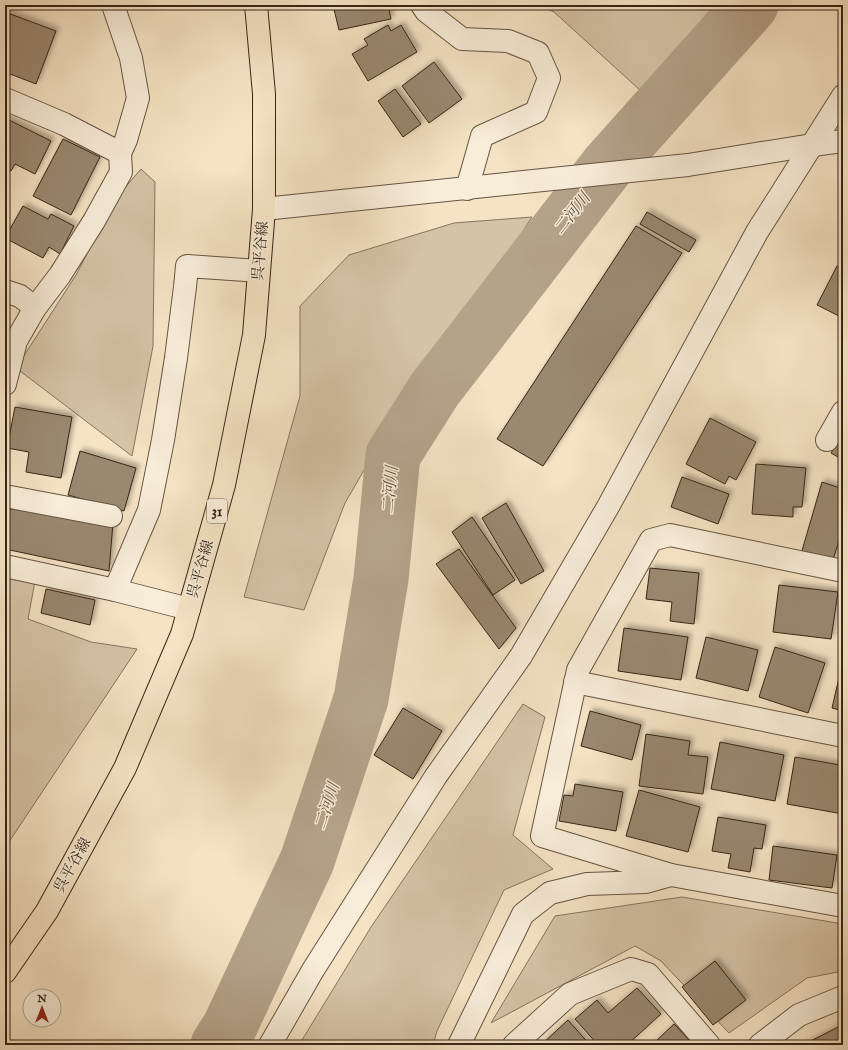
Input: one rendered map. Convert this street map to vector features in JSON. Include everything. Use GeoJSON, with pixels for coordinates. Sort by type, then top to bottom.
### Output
{"type":"FeatureCollection","features":[{"type":"Feature","properties":{"kind":"main road","name":"呉平谷線"},"geometry":{"type":"LineString","coordinates":[[5,972],[47,911],[125,768],[182,634],[224,485],[254,335],[264,209],[264,94],[256,5]]}},
{"type":"Feature","properties":{"kind":"street"},"geometry":{"type":"LineString","coordinates":[[5,384],[16,341],[35,308],[60,275],[94,221],[121,172],[120,153],[126,140],[138,98],[131,58],[113,5]]}},
{"type":"Feature","properties":{"kind":"street"},"geometry":{"type":"LineString","coordinates":[[422,5],[426,10],[462,39],[508,41],[538,53],[549,78],[536,112],[482,136],[467,189]]}},
{"type":"Feature","properties":{"kind":"street"},"geometry":{"type":"LineString","coordinates":[[270,1045],[313,970],[436,776],[521,656],[609,505],[757,232],[843,96]]}},
{"type":"Feature","properties":{"kind":"street"},"geometry":{"type":"LineString","coordinates":[[5,99],[64,124],[120,153]]}},
{"type":"Feature","properties":{"kind":"street"},"geometry":{"type":"LineString","coordinates":[[264,209],[688,165],[812,145],[843,142]]}},
{"type":"Feature","properties":{"kind":"street"},"geometry":{"type":"LineString","coordinates":[[115,590],[149,510],[163,440],[176,358],[187,266],[259,271]]}},
{"type":"Feature","properties":{"kind":"street"},"geometry":{"type":"LineString","coordinates":[[5,291],[20,296],[35,308]]}},
{"type":"Feature","properties":{"kind":"street"},"geometry":{"type":"LineString","coordinates":[[827,440],[843,412]]}},
{"type":"Feature","properties":{"kind":"street"},"geometry":{"type":"LineString","coordinates":[[5,496],[111,516]]}},
{"type":"Feature","properties":{"kind":"street"},"geometry":{"type":"LineString","coordinates":[[843,571],[670,535],[651,540],[578,670],[542,836],[671,875],[843,906]]}},
{"type":"Feature","properties":{"kind":"street"},"geometry":{"type":"LineString","coordinates":[[5,566],[115,590],[189,610]]}},
{"type":"Feature","properties":{"kind":"street"},"geometry":{"type":"LineString","coordinates":[[575,682],[843,736]]}},
{"type":"Feature","properties":{"kind":"street"},"geometry":{"type":"LineString","coordinates":[[459,1045],[523,914],[550,893],[587,884],[646,882],[671,875]]}},
{"type":"Feature","properties":{"kind":"street"},"geometry":{"type":"LineString","coordinates":[[514,1045],[570,994],[631,969],[648,974],[709,1045]]}},
{"type":"Feature","properties":{"kind":"street"},"geometry":{"type":"LineString","coordinates":[[760,1045],[799,1015],[843,997]]}},
{"type":"Feature","properties":{"kind":"shaded area"},"geometry":{"type":"Polygon","coordinates":[[[537,5],[729,5],[641,91],[554,12],[537,5]]]}},
{"type":"Feature","properties":{"kind":"shaded area"},"geometry":{"type":"Polygon","coordinates":[[[141,169],[155,182],[153,346],[132,456],[16,368],[76,275],[116,198],[141,169]]]}},
{"type":"Feature","properties":{"kind":"shaded area"},"geometry":{"type":"Polygon","coordinates":[[[532,217],[470,313],[407,396],[345,503],[304,610],[244,597],[300,396],[300,306],[349,255],[454,223],[532,217]]]}},
{"type":"Feature","properties":{"kind":"shaded area"},"geometry":{"type":"Polygon","coordinates":[[[5,572],[35,581],[28,619],[91,642],[137,649],[5,848],[5,572]]]}},
{"type":"Feature","properties":{"kind":"shaded area"},"geometry":{"type":"Polygon","coordinates":[[[523,704],[545,717],[513,835],[553,869],[504,890],[437,1031],[433,1045],[299,1045],[371,927],[523,704]]]}},
{"type":"Feature","properties":{"kind":"shaded area"},"geometry":{"type":"Polygon","coordinates":[[[682,897],[843,924],[843,971],[807,978],[729,1033],[661,961],[635,946],[491,1023],[555,916],[682,897]]]}},
{"type":"Feature","properties":{"kind":"building"},"geometry":{"type":"Polygon","coordinates":[[[333,5],[388,5],[391,19],[339,30],[333,5]]]}},
{"type":"Feature","properties":{"kind":"building"},"geometry":{"type":"Polygon","coordinates":[[[5,12],[56,31],[36,84],[5,72],[5,12]]]}},
{"type":"Feature","properties":{"kind":"building"},"geometry":{"type":"Polygon","coordinates":[[[388,25],[391,31],[401,25],[417,52],[368,81],[352,54],[368,45],[364,39],[388,25]]]}},
{"type":"Feature","properties":{"kind":"building"},"geometry":{"type":"Polygon","coordinates":[[[434,62],[462,99],[429,123],[402,86],[434,62]]]}},
{"type":"Feature","properties":{"kind":"building"},"geometry":{"type":"Polygon","coordinates":[[[395,89],[421,124],[403,137],[378,101],[395,89]]]}},
{"type":"Feature","properties":{"kind":"building"},"geometry":{"type":"Polygon","coordinates":[[[5,118],[51,141],[35,174],[15,164],[11,171],[5,168],[5,118]]]}},
{"type":"Feature","properties":{"kind":"building"},"geometry":{"type":"Polygon","coordinates":[[[63,139],[100,157],[71,215],[33,196],[63,139]]]}},
{"type":"Feature","properties":{"kind":"building"},"geometry":{"type":"Polygon","coordinates":[[[23,206],[48,219],[51,214],[74,226],[60,254],[49,247],[43,258],[5,238],[23,206]]]}},
{"type":"Feature","properties":{"kind":"building"},"geometry":{"type":"Polygon","coordinates":[[[647,212],[696,240],[689,252],[640,224],[647,212]]]}},
{"type":"Feature","properties":{"kind":"building"},"geometry":{"type":"Polygon","coordinates":[[[636,226],[682,253],[543,466],[497,439],[636,226]]]}},
{"type":"Feature","properties":{"kind":"building"},"geometry":{"type":"Polygon","coordinates":[[[837,266],[843,269],[843,318],[817,305],[837,266]]]}},
{"type":"Feature","properties":{"kind":"building"},"geometry":{"type":"Polygon","coordinates":[[[15,407],[72,417],[61,478],[26,472],[29,452],[7,448],[15,407]]]}},
{"type":"Feature","properties":{"kind":"building"},"geometry":{"type":"Polygon","coordinates":[[[710,418],[756,442],[736,480],[729,476],[725,484],[686,464],[710,418]]]}},
{"type":"Feature","properties":{"kind":"building"},"geometry":{"type":"Polygon","coordinates":[[[843,433],[843,460],[831,453],[843,433]]]}},
{"type":"Feature","properties":{"kind":"building"},"geometry":{"type":"Polygon","coordinates":[[[80,451],[136,468],[124,511],[68,495],[80,451]]]}},
{"type":"Feature","properties":{"kind":"building"},"geometry":{"type":"Polygon","coordinates":[[[756,464],[806,468],[802,507],[793,507],[793,517],[752,514],[756,464]]]}},
{"type":"Feature","properties":{"kind":"building"},"geometry":{"type":"Polygon","coordinates":[[[682,477],[729,494],[718,524],[671,507],[682,477]]]}},
{"type":"Feature","properties":{"kind":"building"},"geometry":{"type":"Polygon","coordinates":[[[822,482],[843,489],[843,535],[841,534],[832,563],[801,554],[822,482]]]}},
{"type":"Feature","properties":{"kind":"building"},"geometry":{"type":"Polygon","coordinates":[[[506,503],[544,571],[521,584],[482,518],[506,503]]]}},
{"type":"Feature","properties":{"kind":"building"},"geometry":{"type":"Polygon","coordinates":[[[5,508],[113,523],[109,571],[5,549],[5,508]]]}},
{"type":"Feature","properties":{"kind":"building"},"geometry":{"type":"Polygon","coordinates":[[[472,517],[515,580],[493,595],[452,532],[472,517]]]}},
{"type":"Feature","properties":{"kind":"building"},"geometry":{"type":"Polygon","coordinates":[[[459,549],[516,628],[499,649],[436,564],[459,549]]]}},
{"type":"Feature","properties":{"kind":"building"},"geometry":{"type":"Polygon","coordinates":[[[650,568],[699,573],[694,624],[670,621],[672,602],[646,599],[650,568]]]}},
{"type":"Feature","properties":{"kind":"building"},"geometry":{"type":"Polygon","coordinates":[[[779,585],[838,592],[831,639],[773,632],[779,585]]]}},
{"type":"Feature","properties":{"kind":"building"},"geometry":{"type":"Polygon","coordinates":[[[46,589],[95,600],[90,625],[41,613],[46,589]]]}},
{"type":"Feature","properties":{"kind":"building"},"geometry":{"type":"Polygon","coordinates":[[[624,628],[688,637],[681,680],[618,671],[624,628]]]}},
{"type":"Feature","properties":{"kind":"building"},"geometry":{"type":"Polygon","coordinates":[[[706,637],[758,650],[748,691],[696,678],[706,637]]]}},
{"type":"Feature","properties":{"kind":"building"},"geometry":{"type":"Polygon","coordinates":[[[775,647],[825,663],[808,713],[759,697],[775,647]]]}},
{"type":"Feature","properties":{"kind":"building"},"geometry":{"type":"Polygon","coordinates":[[[843,665],[843,711],[832,708],[843,665]]]}},
{"type":"Feature","properties":{"kind":"building"},"geometry":{"type":"Polygon","coordinates":[[[403,708],[442,731],[413,779],[374,755],[403,708]]]}},
{"type":"Feature","properties":{"kind":"building"},"geometry":{"type":"Polygon","coordinates":[[[590,711],[641,725],[632,760],[581,746],[590,711]]]}},
{"type":"Feature","properties":{"kind":"building"},"geometry":{"type":"Polygon","coordinates":[[[646,734],[690,741],[688,755],[708,757],[703,794],[639,786],[646,734]]]}},
{"type":"Feature","properties":{"kind":"building"},"geometry":{"type":"Polygon","coordinates":[[[720,742],[784,755],[775,801],[711,789],[720,742]]]}},
{"type":"Feature","properties":{"kind":"building"},"geometry":{"type":"Polygon","coordinates":[[[795,757],[840,765],[838,775],[843,776],[843,814],[787,804],[795,757]]]}},
{"type":"Feature","properties":{"kind":"building"},"geometry":{"type":"Polygon","coordinates":[[[575,784],[623,792],[616,831],[559,821],[564,795],[573,796],[575,784]]]}},
{"type":"Feature","properties":{"kind":"building"},"geometry":{"type":"Polygon","coordinates":[[[639,790],[700,807],[688,852],[626,836],[639,790]]]}},
{"type":"Feature","properties":{"kind":"building"},"geometry":{"type":"Polygon","coordinates":[[[718,817],[766,825],[762,849],[754,848],[750,872],[728,868],[731,854],[712,851],[718,817]]]}},
{"type":"Feature","properties":{"kind":"building"},"geometry":{"type":"Polygon","coordinates":[[[773,846],[837,855],[832,888],[769,880],[773,846]]]}},
{"type":"Feature","properties":{"kind":"building"},"geometry":{"type":"Polygon","coordinates":[[[715,961],[746,1000],[713,1025],[682,987],[715,961]]]}},
{"type":"Feature","properties":{"kind":"building"},"geometry":{"type":"Polygon","coordinates":[[[637,988],[661,1014],[627,1045],[598,1045],[575,1019],[597,1000],[608,1013],[637,988]]]}},
{"type":"Feature","properties":{"kind":"building"},"geometry":{"type":"Polygon","coordinates":[[[568,1020],[590,1045],[541,1045],[568,1020]]]}},
{"type":"Feature","properties":{"kind":"building"},"geometry":{"type":"Polygon","coordinates":[[[674,1024],[692,1043],[690,1045],[652,1045],[674,1024]]]}},
{"type":"Feature","properties":{"kind":"building"},"geometry":{"type":"Polygon","coordinates":[[[840,1026],[843,1032],[843,1045],[803,1045],[840,1026]]]}},
{"type":"Feature","properties":{"kind":"waterway","name":"二河川"},"geometry":{"type":"LineString","coordinates":[[218,1045],[230,1026],[307,861],[361,699],[381,579],[393,455],[435,389],[608,165],[751,5]]}}]}
